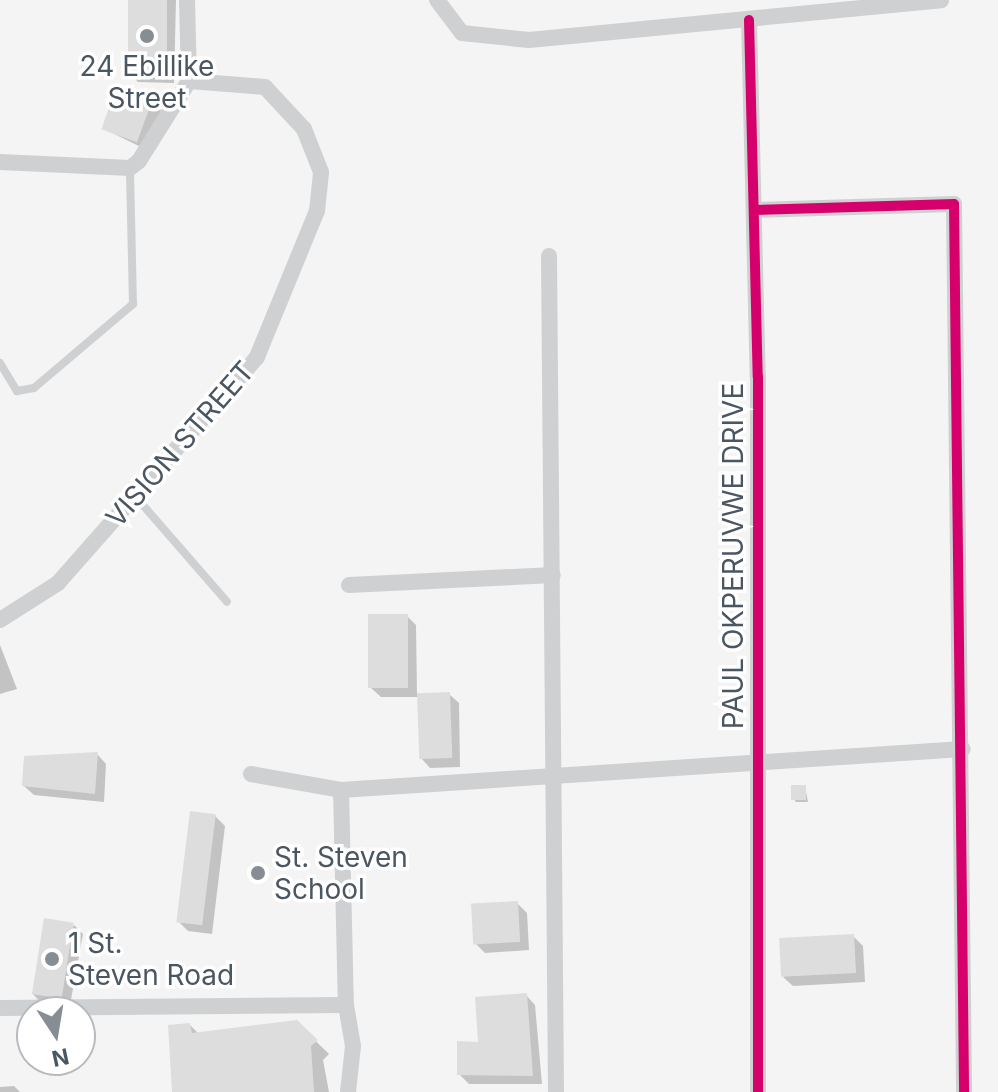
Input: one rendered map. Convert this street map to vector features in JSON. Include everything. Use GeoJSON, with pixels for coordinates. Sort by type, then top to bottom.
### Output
{"type":"FeatureCollection","features":[{"type":"Feature","properties":{"kind":"street"},"geometry":{"type":"LineString","coordinates":[[0,162],[130,168],[189,81],[187,0]]}},
{"type":"Feature","properties":{"kind":"street"},"geometry":{"type":"LineString","coordinates":[[437,0],[462,33],[529,40],[941,0]]}},
{"type":"Feature","properties":{"kind":"street","name":"PAUL OKPERUVWE DRIVE"},"geometry":{"type":"LineString","coordinates":[[749,20],[755,210],[758,1092]]}},
{"type":"Feature","properties":{"kind":"street","name":"VISION STREET"},"geometry":{"type":"LineString","coordinates":[[0,620],[58,583],[257,357],[317,211],[321,172],[304,129],[265,87],[189,81]]}},
{"type":"Feature","properties":{"kind":"street"},"geometry":{"type":"LineString","coordinates":[[755,210],[954,204],[963,749],[964,1092]]}},
{"type":"Feature","properties":{"kind":"street"},"geometry":{"type":"LineString","coordinates":[[549,256],[556,1092]]}},
{"type":"Feature","properties":{"kind":"street"},"geometry":{"type":"LineString","coordinates":[[349,585],[553,575]]}},
{"type":"Feature","properties":{"kind":"street"},"geometry":{"type":"LineString","coordinates":[[251,774],[341,790],[963,749]]}},
{"type":"Feature","properties":{"kind":"street"},"geometry":{"type":"LineString","coordinates":[[341,790],[346,1005],[353,1046],[348,1092]]}},
{"type":"Feature","properties":{"kind":"street"},"geometry":{"type":"LineString","coordinates":[[0,1008],[346,1005]]}},
{"type":"Feature","properties":{"kind":"lane"},"geometry":{"type":"LineString","coordinates":[[0,363],[17,391],[34,388],[133,304],[130,168]]}},
{"type":"Feature","properties":{"kind":"lane"},"geometry":{"type":"LineString","coordinates":[[135,496],[227,602]]}},
{"type":"Feature","properties":{"kind":"building","name":"24 Ebillike Street"},"geometry":{"type":"Polygon","coordinates":[[[128,0],[167,0],[167,73],[128,73],[128,0]]]}},
{"type":"Feature","properties":{"kind":"building"},"geometry":{"type":"Polygon","coordinates":[[[117,86],[153,99],[137,142],[101,129],[117,86]]]}},
{"type":"Feature","properties":{"kind":"building"},"geometry":{"type":"Polygon","coordinates":[[[368,614],[408,614],[408,688],[368,688],[368,614]]]}},
{"type":"Feature","properties":{"kind":"building"},"geometry":{"type":"Polygon","coordinates":[[[450,692],[452,758],[419,759],[417,693],[450,692]]]}},
{"type":"Feature","properties":{"kind":"building"},"geometry":{"type":"Polygon","coordinates":[[[98,752],[95,794],[22,786],[24,756],[98,752]]]}},
{"type":"Feature","properties":{"kind":"building"},"geometry":{"type":"Polygon","coordinates":[[[791,785],[806,785],[806,800],[791,800],[791,785]]]}},
{"type":"Feature","properties":{"kind":"building"},"geometry":{"type":"Polygon","coordinates":[[[190,811],[216,814],[202,925],[176,922],[190,811]]]}},
{"type":"Feature","properties":{"kind":"building"},"geometry":{"type":"Polygon","coordinates":[[[518,901],[520,942],[473,944],[471,903],[518,901]]]}},
{"type":"Feature","properties":{"kind":"building","name":"1 St. Steven Road"},"geometry":{"type":"Polygon","coordinates":[[[44,918],[74,923],[62,996],[32,994],[44,918]]]}},
{"type":"Feature","properties":{"kind":"building"},"geometry":{"type":"Polygon","coordinates":[[[854,934],[856,973],[781,977],[779,938],[854,934]]]}},
{"type":"Feature","properties":{"kind":"building"},"geometry":{"type":"Polygon","coordinates":[[[527,993],[533,1076],[457,1075],[457,1041],[478,1042],[475,997],[527,993]]]}},
{"type":"Feature","properties":{"kind":"building"},"geometry":{"type":"Polygon","coordinates":[[[297,1020],[318,1040],[311,1046],[314,1092],[172,1092],[168,1025],[190,1023],[192,1033],[297,1020]]]}},
{"type":"Feature","properties":{"kind":"cycle path"},"geometry":{"type":"LineString","coordinates":[[749,20],[758,377],[758,1092]]}},
{"type":"Feature","properties":{"kind":"cycle path"},"geometry":{"type":"LineString","coordinates":[[755,210],[954,204],[964,1092]]}},
{"type":"Feature","properties":{"kind":"place","name":"24 Ebillike Street"},"geometry":{"type":"Point","coordinates":[147,36]}},
{"type":"Feature","properties":{"kind":"place","name":"St. Steven School"},"geometry":{"type":"Point","coordinates":[258,873]}},
{"type":"Feature","properties":{"kind":"place","name":"1 St. Steven Road"},"geometry":{"type":"Point","coordinates":[52,959]}}]}
